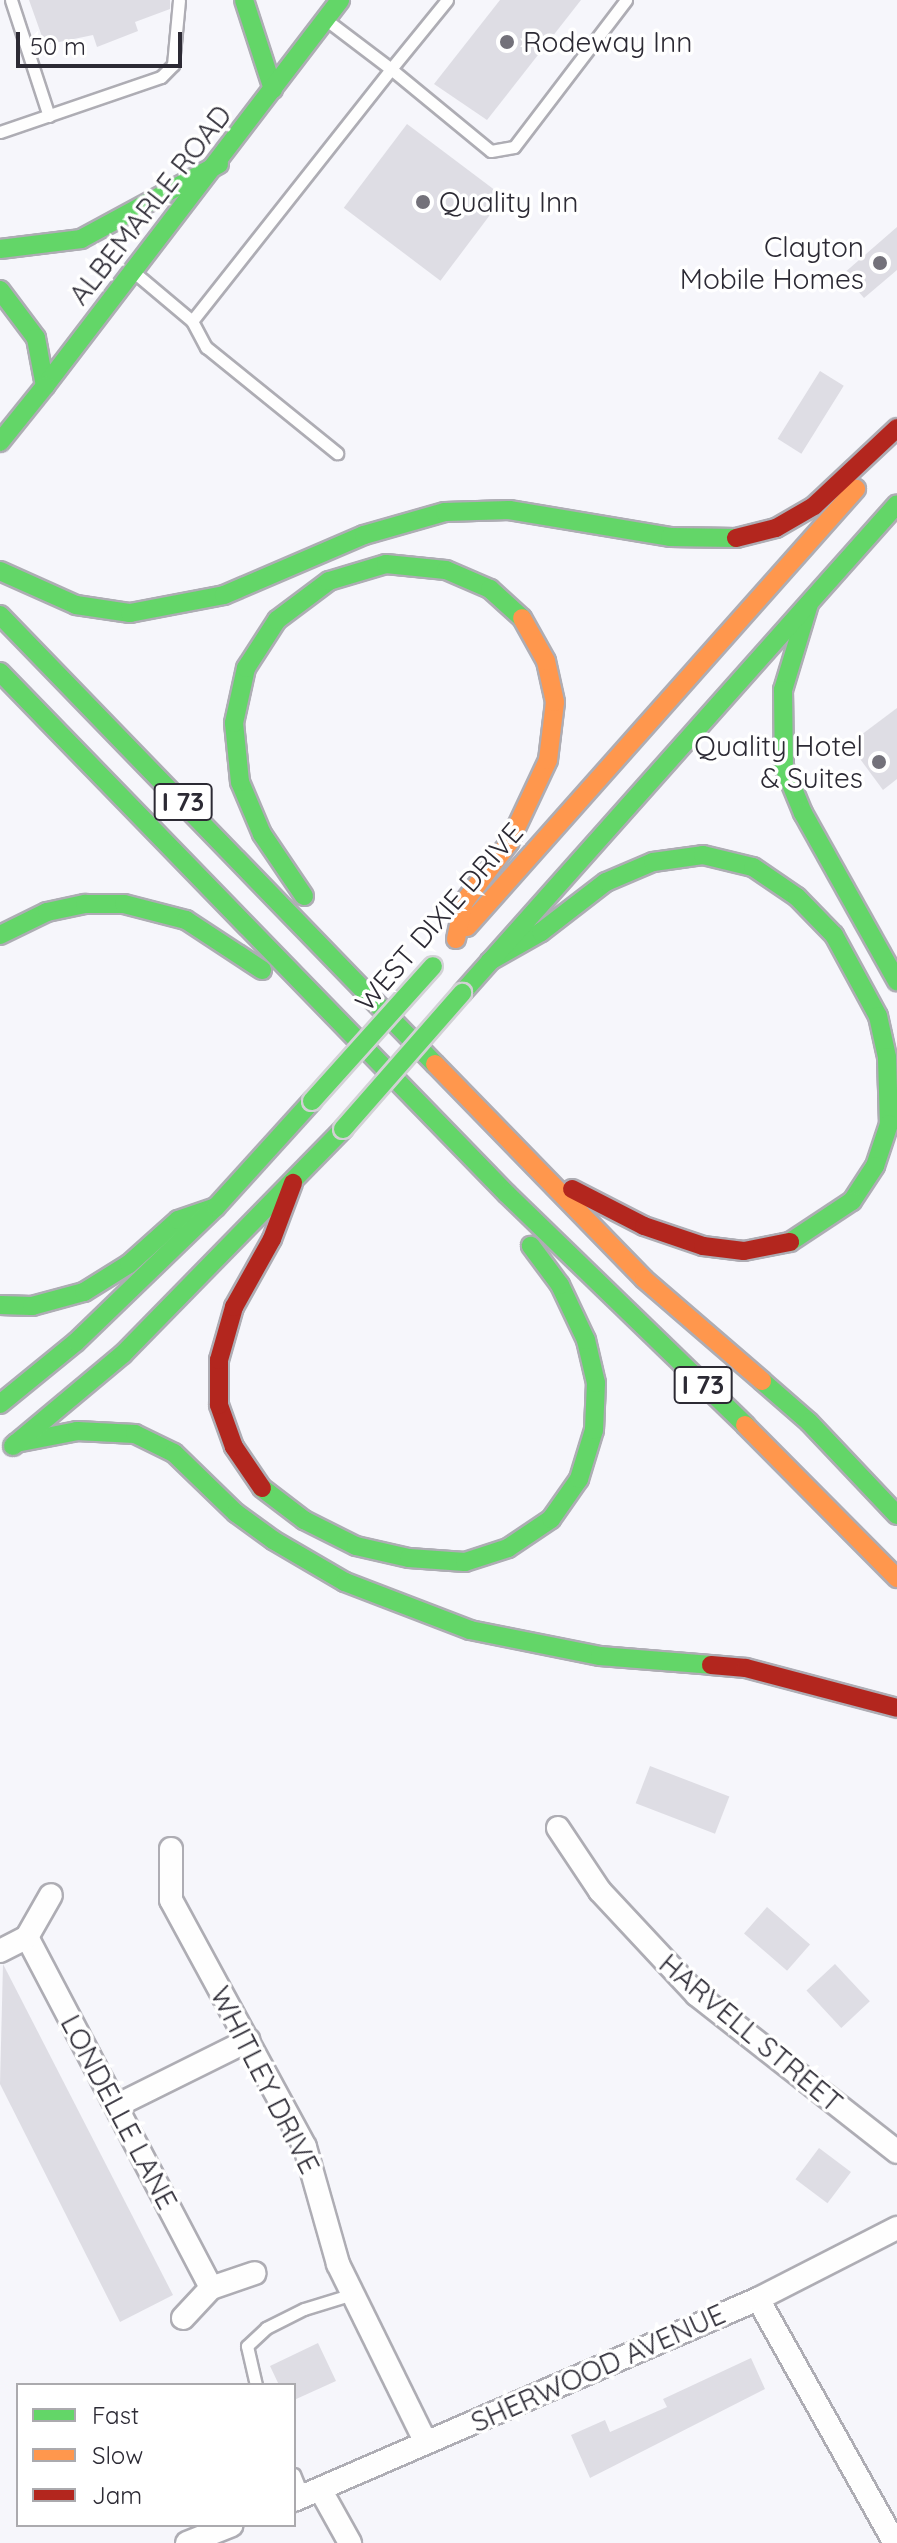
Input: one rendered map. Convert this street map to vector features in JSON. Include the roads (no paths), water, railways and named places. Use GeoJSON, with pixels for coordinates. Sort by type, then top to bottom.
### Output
{"type":"FeatureCollection","features":[{"type":"Feature","properties":{"kind":"main road"},"geometry":{"type":"LineString","coordinates":[[244,0],[273,89]]}},
{"type":"Feature","properties":{"kind":"main road","name":"ALBEMARLE ROAD"},"geometry":{"type":"LineString","coordinates":[[0,442],[219,164],[340,0]]}},
{"type":"Feature","properties":{"kind":"main road"},"geometry":{"type":"LineString","coordinates":[[0,249],[81,239],[219,164]]}},
{"type":"Feature","properties":{"kind":"main road"},"geometry":{"type":"LineString","coordinates":[[0,290],[36,338],[45,386]]}},
{"type":"Feature","properties":{"kind":"main road"},"geometry":{"type":"LineString","coordinates":[[0,571],[76,605],[130,613],[224,595],[364,535],[456,511],[509,510],[670,537],[737,538],[776,528],[814,506],[897,428]]}},
{"type":"Feature","properties":{"kind":"main road","name":"WEST DIXIE DRIVE"},"geometry":{"type":"LineString","coordinates":[[0,1404],[76,1342],[216,1207],[897,444]]}},
{"type":"Feature","properties":{"kind":"main road"},"geometry":{"type":"LineString","coordinates":[[0,1456],[123,1354],[293,1183],[897,504]]}},
{"type":"Feature","properties":{"kind":"main road"},"geometry":{"type":"LineString","coordinates":[[317,911],[274,856],[240,782],[234,723],[246,668],[277,620],[312,591],[368,567],[424,564],[468,578],[514,610],[546,661],[555,702],[548,760],[537,792],[503,853],[464,902],[456,939]]}},
{"type":"Feature","properties":{"kind":"main road"},"geometry":{"type":"LineString","coordinates":[[809,604],[783,690],[784,767],[798,803],[897,981]]}},
{"type":"Feature","properties":{"kind":"main road","name":"I 73"},"geometry":{"type":"LineString","coordinates":[[0,615],[553,1181],[644,1279],[809,1422],[897,1515]]}},
{"type":"Feature","properties":{"kind":"main road","name":"I 73"},"geometry":{"type":"LineString","coordinates":[[0,672],[507,1194],[645,1332],[810,1485],[897,1578]]}},
{"type":"Feature","properties":{"kind":"main road"},"geometry":{"type":"LineString","coordinates":[[490,961],[541,932],[617,876],[653,862],[703,855],[753,867],[797,897],[834,935],[878,1016],[890,1087],[889,1124],[875,1166],[852,1201],[824,1224],[791,1242],[744,1251],[703,1246],[644,1226],[553,1181]]}},
{"type":"Feature","properties":{"kind":"main road"},"geometry":{"type":"LineString","coordinates":[[0,935],[67,907],[143,907],[207,930],[275,982],[324,1007]]}},
{"type":"Feature","properties":{"kind":"main road"},"geometry":{"type":"LineString","coordinates":[[354,950],[365,988]]}},
{"type":"Feature","properties":{"kind":"main road"},"geometry":{"type":"LineString","coordinates":[[293,1183],[272,1239],[234,1307],[219,1360],[219,1405],[234,1447],[261,1487],[304,1520],[356,1546],[465,1562],[508,1548],[551,1519],[579,1479],[594,1430],[596,1383],[586,1340],[560,1285],[524,1237],[507,1194]]}},
{"type":"Feature","properties":{"kind":"main road"},"geometry":{"type":"LineString","coordinates":[[0,1305],[32,1306],[84,1292],[120,1271],[178,1220],[216,1207]]}},
{"type":"Feature","properties":{"kind":"main road"},"geometry":{"type":"LineString","coordinates":[[16,1443],[77,1431],[135,1434],[174,1453],[236,1513],[285,1547],[345,1582],[470,1630],[600,1656],[746,1668],[897,1708]]}},
{"type":"Feature","properties":{"kind":"street","name":"HARVELL STREET"},"geometry":{"type":"LineString","coordinates":[[558,1828],[600,1891],[697,1995],[897,2152]]}},
{"type":"Feature","properties":{"kind":"street","name":"WHITLEY DRIVE"},"geometry":{"type":"LineString","coordinates":[[171,1849],[171,1900],[305,2147],[338,2264],[426,2443]]}},
{"type":"Feature","properties":{"kind":"street"},"geometry":{"type":"LineString","coordinates":[[0,1951],[27,1937],[51,1895]]}},
{"type":"Feature","properties":{"kind":"street","name":"LONDELLE LANE"},"geometry":{"type":"LineString","coordinates":[[27,1937],[211,2288]]}},
{"type":"Feature","properties":{"kind":"street"},"geometry":{"type":"LineString","coordinates":[[116,2106],[249,2040]]}},
{"type":"Feature","properties":{"kind":"street","name":"SHERWOOD AVENUE"},"geometry":{"type":"LineString","coordinates":[[306,2495],[758,2299],[897,2228]]}},
{"type":"Feature","properties":{"kind":"street"},"geometry":{"type":"LineString","coordinates":[[183,2318],[211,2288],[255,2273]]}},
{"type":"Feature","properties":{"kind":"street"},"geometry":{"type":"LineString","coordinates":[[758,2299],[895,2543]]}},
{"type":"Feature","properties":{"kind":"street"},"geometry":{"type":"LineString","coordinates":[[306,2495],[350,2543]]}},
{"type":"Feature","properties":{"kind":"street"},"geometry":{"type":"LineString","coordinates":[[187,2543],[227,2527]]}},
{"type":"Feature","properties":{"kind":"lane"},"geometry":{"type":"LineString","coordinates":[[11,0],[49,116]]}},
{"type":"Feature","properties":{"kind":"lane"},"geometry":{"type":"LineString","coordinates":[[0,131],[161,77],[173,65],[179,0]]}},
{"type":"Feature","properties":{"kind":"lane"},"geometry":{"type":"LineString","coordinates":[[192,321],[447,0]]}},
{"type":"Feature","properties":{"kind":"lane"},"geometry":{"type":"LineString","coordinates":[[325,19],[491,151],[514,147],[626,0]]}},
{"type":"Feature","properties":{"kind":"lane"},"geometry":{"type":"LineString","coordinates":[[134,272],[192,321],[206,347],[337,453]]}},
{"type":"Feature","properties":{"kind":"lane"},"geometry":{"type":"LineString","coordinates":[[256,2383],[247,2346],[266,2328],[304,2309],[353,2294]]}},
{"type":"Feature","properties":{"kind":"lane"},"geometry":{"type":"LineString","coordinates":[[296,2478],[306,2495]]}},
{"type":"Feature","properties":{"kind":"place","name":"Rodeway Inn"},"geometry":{"type":"Point","coordinates":[507,42]}},
{"type":"Feature","properties":{"kind":"place","name":"Quality Inn"},"geometry":{"type":"Point","coordinates":[423,202]}},
{"type":"Feature","properties":{"kind":"place","name":"Clayton Mobile Homes"},"geometry":{"type":"Point","coordinates":[880,263]}},
{"type":"Feature","properties":{"kind":"place","name":"Quality Hotel & Suites"},"geometry":{"type":"Point","coordinates":[879,762]}}]}
